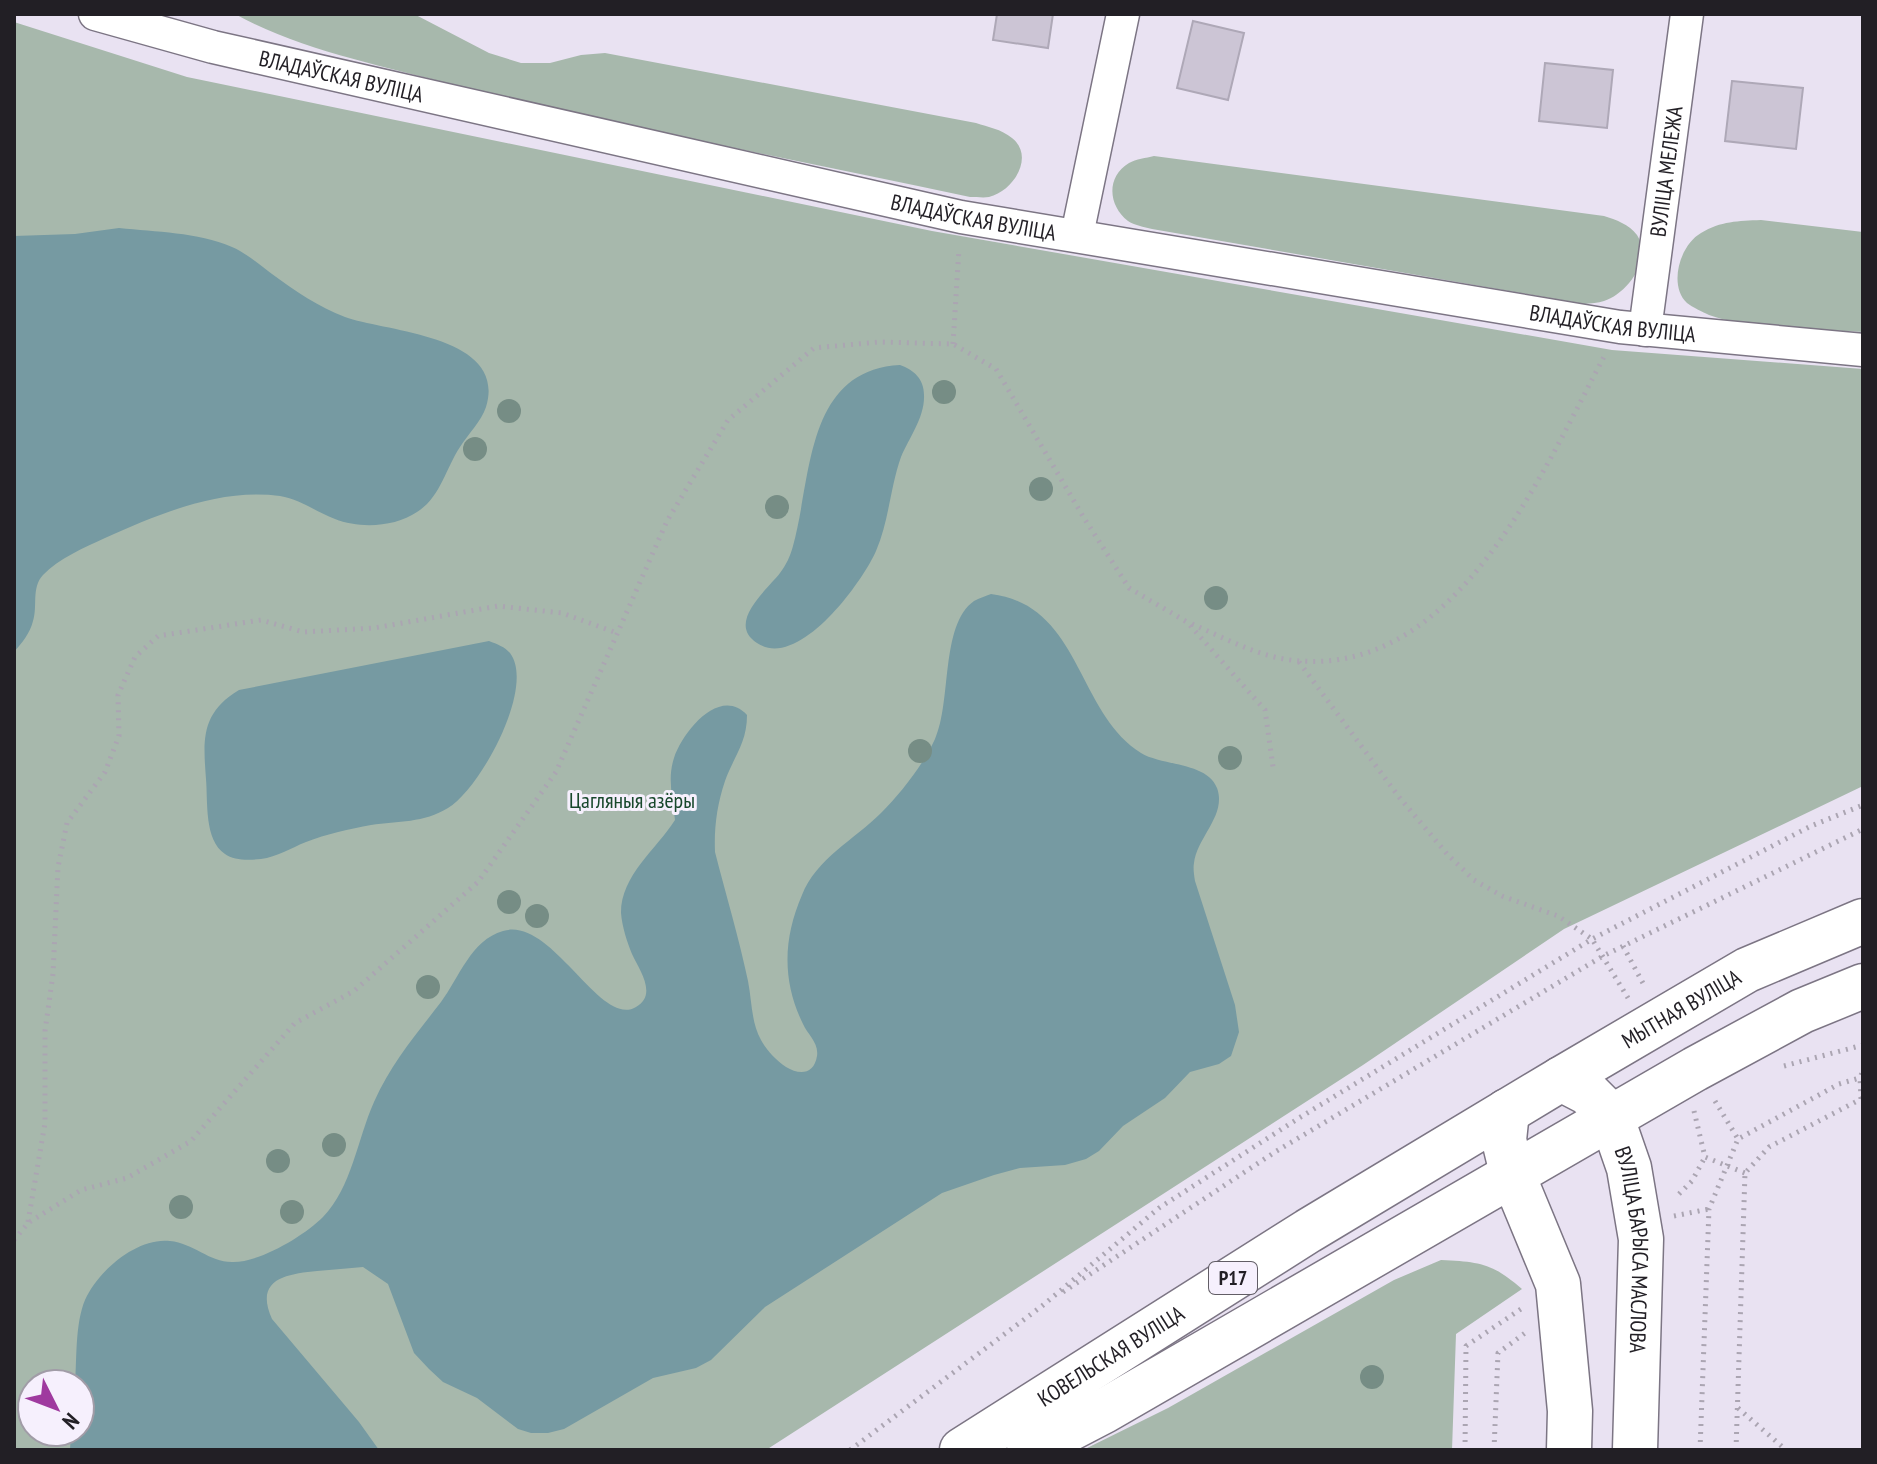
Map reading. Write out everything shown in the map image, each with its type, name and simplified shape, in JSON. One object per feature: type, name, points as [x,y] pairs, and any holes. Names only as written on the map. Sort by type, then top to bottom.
[{"type":"main road","name":"МЫТНАЯ ВУЛІЦА","points":[[1507,1111],[1747,970],[1863,921]]},
{"type":"main road","name":"Р17","points":[[1029,1450],[1104,1411],[1611,1116],[1802,1011],[1863,986]]},
{"type":"main road","name":"ВУЛІЦА БАРЫСА МАСЛОВА","points":[[1561,1079],[1588,1093],[1611,1116],[1629,1168],[1641,1239],[1635,1450]]},
{"type":"main road","points":[[1507,1111],[1504,1140],[1512,1173],[1558,1284],[1570,1411],[1569,1450]]},
{"type":"main road","name":"КОВЕЛЬСКАЯ ВУЛІЦА","points":[[962,1450],[1308,1231],[1507,1111]]},
{"type":"street","name":"ВЛАДАЎСКАЯ ВУЛІЦА","points":[[99,14],[228,51],[961,217],[1633,328],[1863,350]]},
{"type":"street","points":[[1077,235],[1123,14]]},
{"type":"street","name":"ВУЛІЦА МЕЛЕЖА","points":[[1633,328],[1687,14]]},
{"type":"path","points":[[953,344],[961,217]]},
{"type":"path","points":[[14,1240],[28,1223],[81,1190],[127,1178],[191,1141],[295,1023],[354,991],[478,882],[556,772],[667,521],[728,420],[814,348],[879,342],[953,344],[996,369],[1129,588],[1187,622],[1267,656],[1333,662],[1373,651],[1418,626],[1462,588],[1497,547],[1633,328]]},
{"type":"path","points":[[28,1223],[45,1123],[45,1031],[53,974],[58,867],[67,823],[105,772],[119,736],[118,695],[135,657],[158,636],[261,620],[303,632],[318,632],[374,628],[498,606],[562,613],[617,634]]},
{"type":"path","points":[[1187,622],[1265,710],[1273,767]]},
{"type":"path","points":[[1299,661],[1399,797],[1448,855],[1474,880],[1502,896],[1558,916],[1592,939],[1629,1000]]},
{"type":"path","points":[[850,1450],[1042,1306],[1159,1208],[1299,1118],[1592,939],[1811,826],[1863,805]]},
{"type":"path","points":[[1042,1306],[1275,1152],[1603,956],[1863,829]]},
{"type":"path","points":[[1736,1450],[1745,1173],[1769,1147],[1862,1098],[1863,1070]]},
{"type":"path","points":[[1700,1450],[1709,1209],[1738,1139],[1839,1084],[1862,1078]]},
{"type":"path","points":[[1679,1194],[1692,1181],[1705,1157],[1693,1105]]},
{"type":"path","points":[[1705,1157],[1745,1173]]},
{"type":"path","points":[[1465,1450],[1466,1346],[1521,1309]]},
{"type":"path","points":[[1737,1408],[1786,1450]]},
{"type":"green space","points":[[235,14],[414,14],[489,53],[521,63],[550,63],[605,53],[976,123],[1012,138],[1019,145],[1021,163],[1006,188],[987,197],[970,197],[518,101],[314,47],[286,38]]},
{"type":"green space","name":"Цагляныя азёры","points":[[14,22],[187,77],[932,231],[1612,350],[1863,369],[1863,786],[1564,929],[1363,1065],[766,1450],[14,1450]]},
{"type":"green space","points":[[1154,156],[1604,216],[1622,223],[1637,235],[1642,254],[1640,265],[1629,283],[1613,297],[1584,304],[1152,229],[1128,221],[1116,207],[1112,191],[1116,176],[1122,169],[1132,162]]},
{"type":"green space","points":[[1761,220],[1863,232],[1863,332],[1743,323],[1709,315],[1687,303],[1678,286],[1678,276],[1687,246],[1708,229],[1737,221]]},
{"type":"green space","points":[[1441,1260],[1485,1266],[1522,1289],[1456,1334],[1452,1450],[1083,1450],[1168,1408],[1394,1280]]},
{"type":"shaded area","points":[[119,228],[176,233],[219,242],[242,252],[298,292],[335,313],[413,333],[462,351],[479,365],[488,383],[486,407],[431,499],[408,517],[377,525],[355,524],[335,519],[287,498],[257,495],[212,499],[168,512],[89,546],[49,569],[37,586],[30,630],[14,652],[14,236],[75,234]]},
{"type":"shaded area","points":[[900,365],[914,372],[920,380],[924,403],[901,457],[884,528],[869,565],[843,602],[809,635],[791,645],[773,648],[757,643],[749,635],[747,617],[791,554],[810,460],[829,407],[846,386],[869,371]]},
{"type":"shaded area","points":[[991,594],[1021,602],[1043,618],[1061,638],[1103,712],[1120,735],[1141,753],[1204,773],[1217,788],[1218,807],[1196,853],[1194,869],[1195,881],[1235,1005],[1239,1032],[1231,1056],[1219,1064],[1190,1072],[1165,1098],[1123,1126],[1099,1151],[1086,1159],[1065,1165],[1020,1168],[942,1193],[765,1307],[711,1360],[696,1368],[653,1378],[564,1429],[531,1433],[518,1429],[477,1398],[443,1382],[414,1353],[388,1284],[363,1267],[284,1277],[270,1287],[267,1306],[272,1319],[379,1450],[70,1450],[96,1448],[96,1368],[76,1368],[85,1300],[99,1278],[132,1250],[157,1241],[178,1242],[224,1261],[243,1261],[280,1247],[315,1224],[341,1192],[368,1117],[388,1074],[482,943],[503,931],[521,931],[557,954],[607,1002],[622,1009],[636,1007],[642,1002],[646,996],[645,982],[625,934],[621,913],[623,899],[633,875],[675,820],[671,774],[679,747],[704,716],[725,706],[736,707],[747,715],[742,742],[720,799],[715,852],[744,965],[754,1019],[769,1052],[786,1067],[805,1072],[813,1067],[816,1047],[796,1008],[788,976],[788,944],[796,911],[808,882],[826,860],[889,805],[924,759],[940,723],[956,627],[963,612],[974,601]]},
{"type":"shaded area","points":[[489,641],[510,653],[516,669],[516,689],[501,736],[489,760],[475,781],[448,808],[420,819],[330,834],[261,859],[233,858],[218,848],[208,820],[205,739],[211,718],[227,699],[239,690]]},
{"type":"building","points":[[997,14],[1053,14],[1048,48],[993,40]]},
{"type":"building","points":[[1193,21],[1244,33],[1228,100],[1177,88]]},
{"type":"building","points":[[1545,63],[1613,70],[1607,128],[1539,121]]},
{"type":"building","points":[[1732,81],[1803,88],[1796,149],[1725,141]]}]
